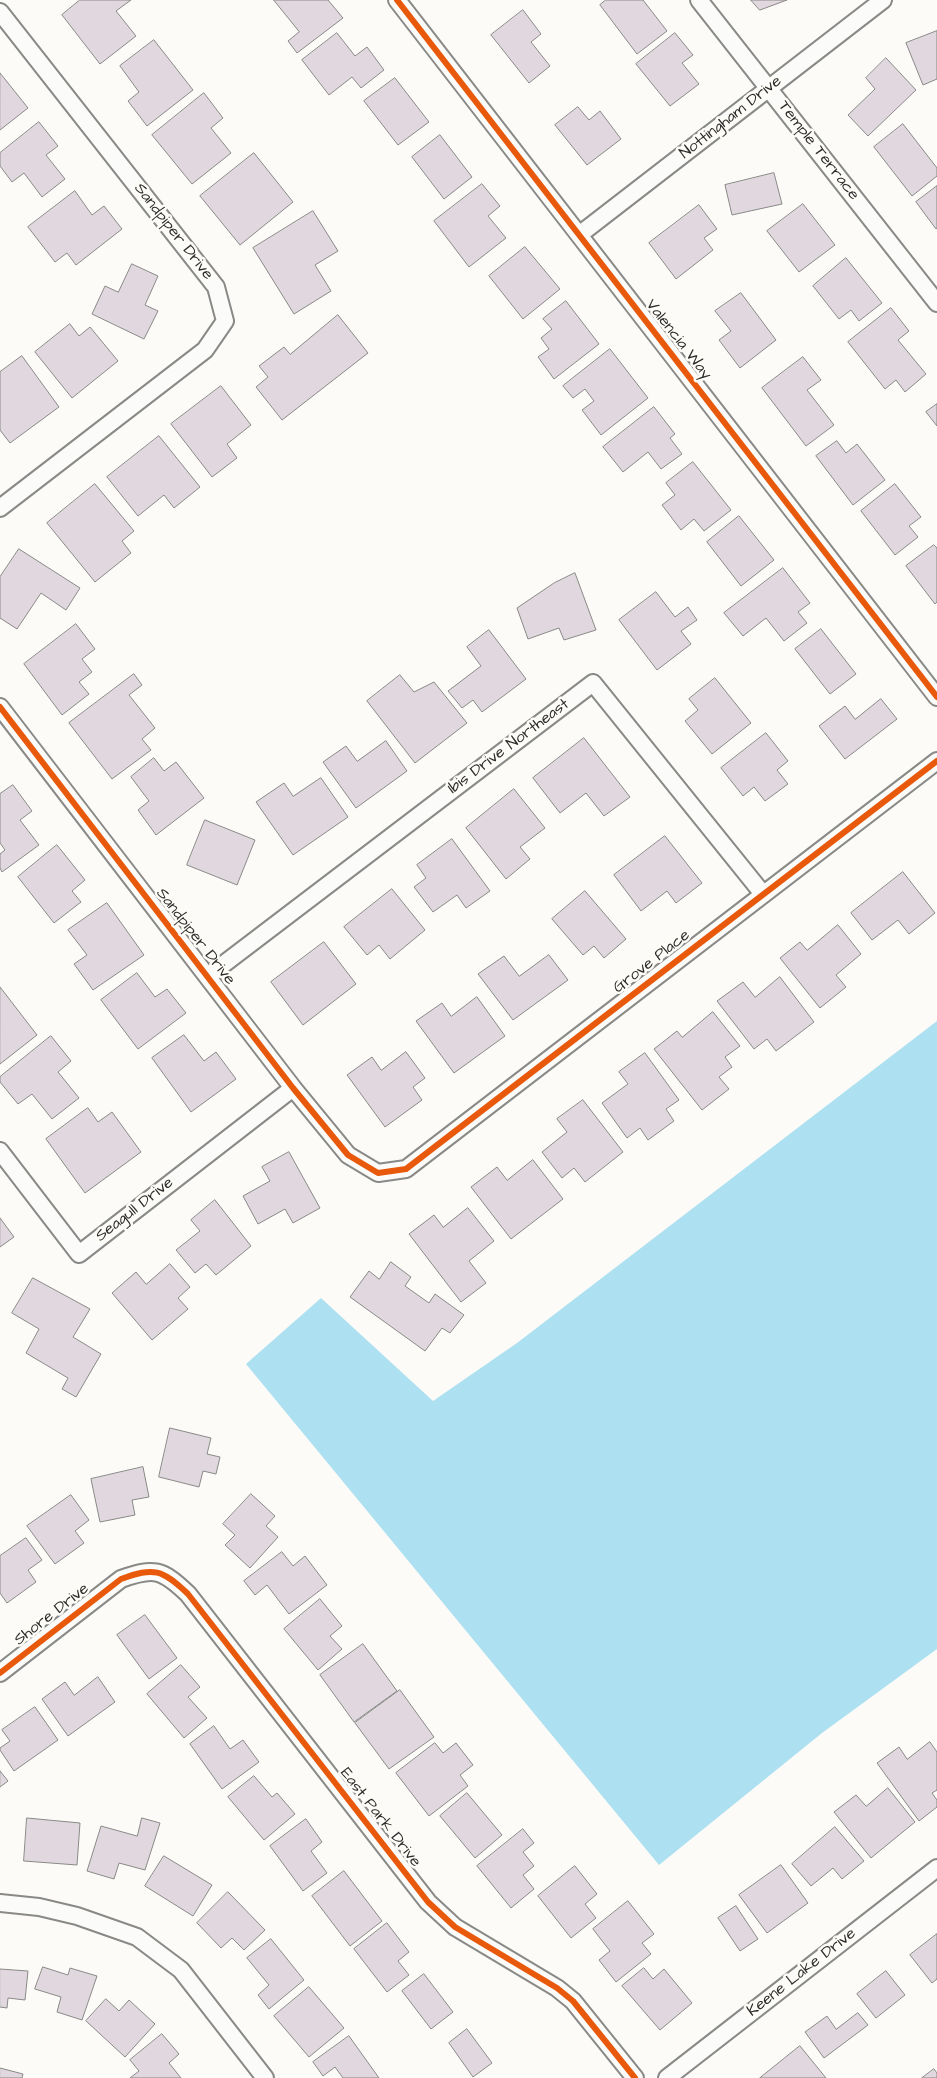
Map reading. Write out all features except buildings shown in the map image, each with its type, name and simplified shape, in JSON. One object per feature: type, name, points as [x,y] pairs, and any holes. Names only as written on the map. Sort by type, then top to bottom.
[{"type":"street","name":"Valencia Way","points":[[397,0],[937,697]]},
{"type":"street","name":"Temple Terrace","points":[[699,0],[937,303]]},
{"type":"street","name":"Nottingham Drive","points":[[579,236],[883,0]]},
{"type":"street","name":"Sandpiper Drive","points":[[0,12],[216,287],[225,321],[205,350],[0,508]]},
{"type":"street","name":"Ibis Drive Northeast","points":[[208,976],[593,683],[763,894]]},
{"type":"street","name":"Sandpiper Drive","points":[[0,707],[293,1088],[348,1155],[378,1173]]},
{"type":"street","name":"Grove Place","points":[[378,1173],[406,1169],[937,760]]},
{"type":"street","name":"Seagull Drive","points":[[0,1151],[79,1254],[293,1088]]},
{"type":"street","name":"East Park Drive","points":[[121,1579],[137,1573],[159,1571],[188,1594],[428,1902],[455,1926],[557,1988],[573,2001],[635,2078]]},
{"type":"street","name":"Shore Drive","points":[[0,1673],[121,1579]]},
{"type":"street","name":"Keene Lake Drive","points":[[666,2078],[937,1868]]},
{"type":"street","points":[[0,1903],[39,1906],[137,1937],[181,1970],[265,2078]]},
{"type":"water","points":[[937,1021],[937,1649],[822,1733],[659,1865],[246,1364],[321,1298],[433,1401],[517,1343]]},
{"type":"cycle path","points":[[397,0],[937,697]]},
{"type":"cycle path","points":[[0,707],[293,1088],[348,1155],[378,1173],[406,1169],[937,761]]},
{"type":"cycle path","points":[[0,1673],[121,1579],[150,1572],[164,1575],[171,1579],[188,1594],[428,1902],[455,1927],[557,1988],[573,2001],[635,2078]]}]
